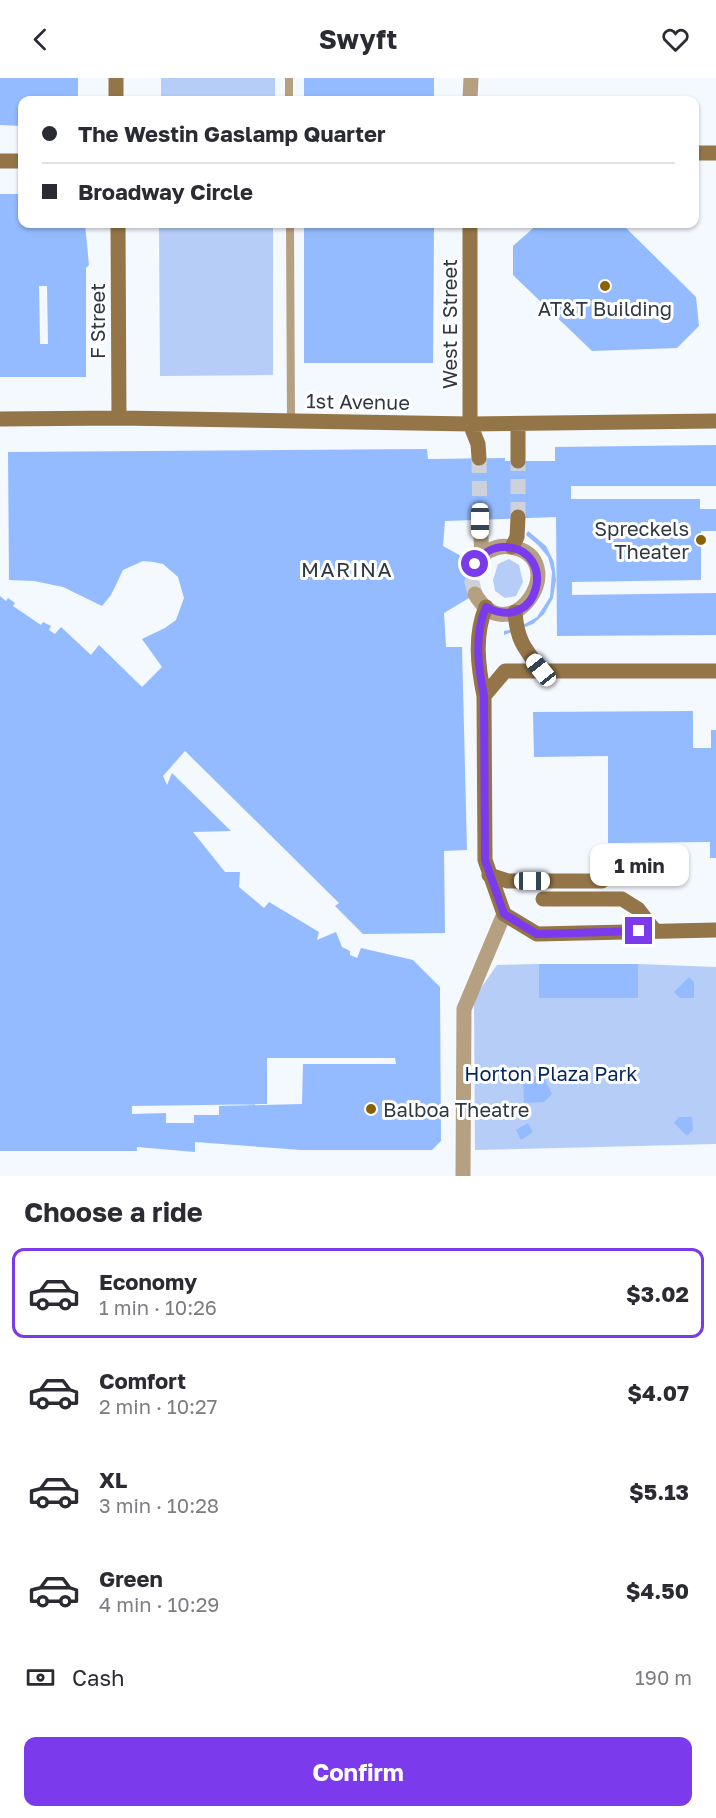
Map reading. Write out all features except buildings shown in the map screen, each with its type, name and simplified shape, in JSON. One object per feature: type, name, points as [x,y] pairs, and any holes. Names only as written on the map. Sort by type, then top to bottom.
[{"type":"street","points":[[116,78],[116,96]]},
{"type":"street","points":[[470,96],[471,78]]},
{"type":"street","points":[[699,153],[716,153]]},
{"type":"street","points":[[0,161],[18,161]]},
{"type":"street","name":"F Street","points":[[118,228],[119,418]]},
{"type":"street","name":"West E Street","points":[[470,228],[470,424],[478,444],[479,458]]},
{"type":"street","name":"1st Avenue","points":[[0,419],[119,418],[470,424],[716,421]]},
{"type":"street","points":[[518,424],[518,461]]},
{"type":"street","points":[[512,547],[517,537],[518,517]]},
{"type":"street","points":[[475,594],[486,607],[495,612],[515,612],[532,599],[538,578],[530,558],[512,547],[491,549],[478,560],[480,521]]},
{"type":"street","points":[[486,607],[478,624],[479,669],[484,696],[485,860],[504,914],[537,934],[716,930]]},
{"type":"street","points":[[515,612],[521,645],[541,670]]},
{"type":"street","points":[[484,696],[505,671],[716,671]]},
{"type":"street","points":[[489,875],[508,881],[602,881]]},
{"type":"street","points":[[543,898],[622,899],[638,909],[655,931]]},
{"type":"street","points":[[463,1176],[464,1009],[504,914]]},
{"type":"lane","points":[[289,78],[290,96]]},
{"type":"lane","points":[[290,228],[291,421]]},
{"type":"green space","points":[[161,78],[275,78],[275,96],[161,96]]},
{"type":"green space","points":[[159,228],[273,228],[273,375],[160,376]]},
{"type":"green space","points":[[509,559],[519,565],[523,582],[516,596],[505,598],[495,591],[493,580],[498,564]]},
{"type":"green space","name":"Horton Plaza Park","points":[[539,964],[539,998],[638,997],[638,964],[716,967],[716,1144],[475,1150],[474,998],[497,965]]},
{"type":"tunnel","points":[[479,458],[480,521]]},
{"type":"tunnel","points":[[518,461],[518,517]]},
{"type":"tunnel","points":[[475,564],[472,582],[475,594]]},
{"type":"place","name":"AT&T Building","points":[[605,286]]},
{"type":"place","name":"Spreckels Theater","points":[[701,540]]},
{"type":"place","name":"Balboa Theatre","points":[[371,1109]]},
{"type":"district","name":"MARINA","points":[[347,569]]},
{"type":"route","points":[[475,564],[491,549],[501,546],[512,547],[522,551],[530,558],[536,567],[538,578],[537,589],[525,607],[515,612],[505,613],[495,612],[486,607],[478,624],[479,669],[484,696],[485,860],[504,914],[537,934],[639,931]]}]
